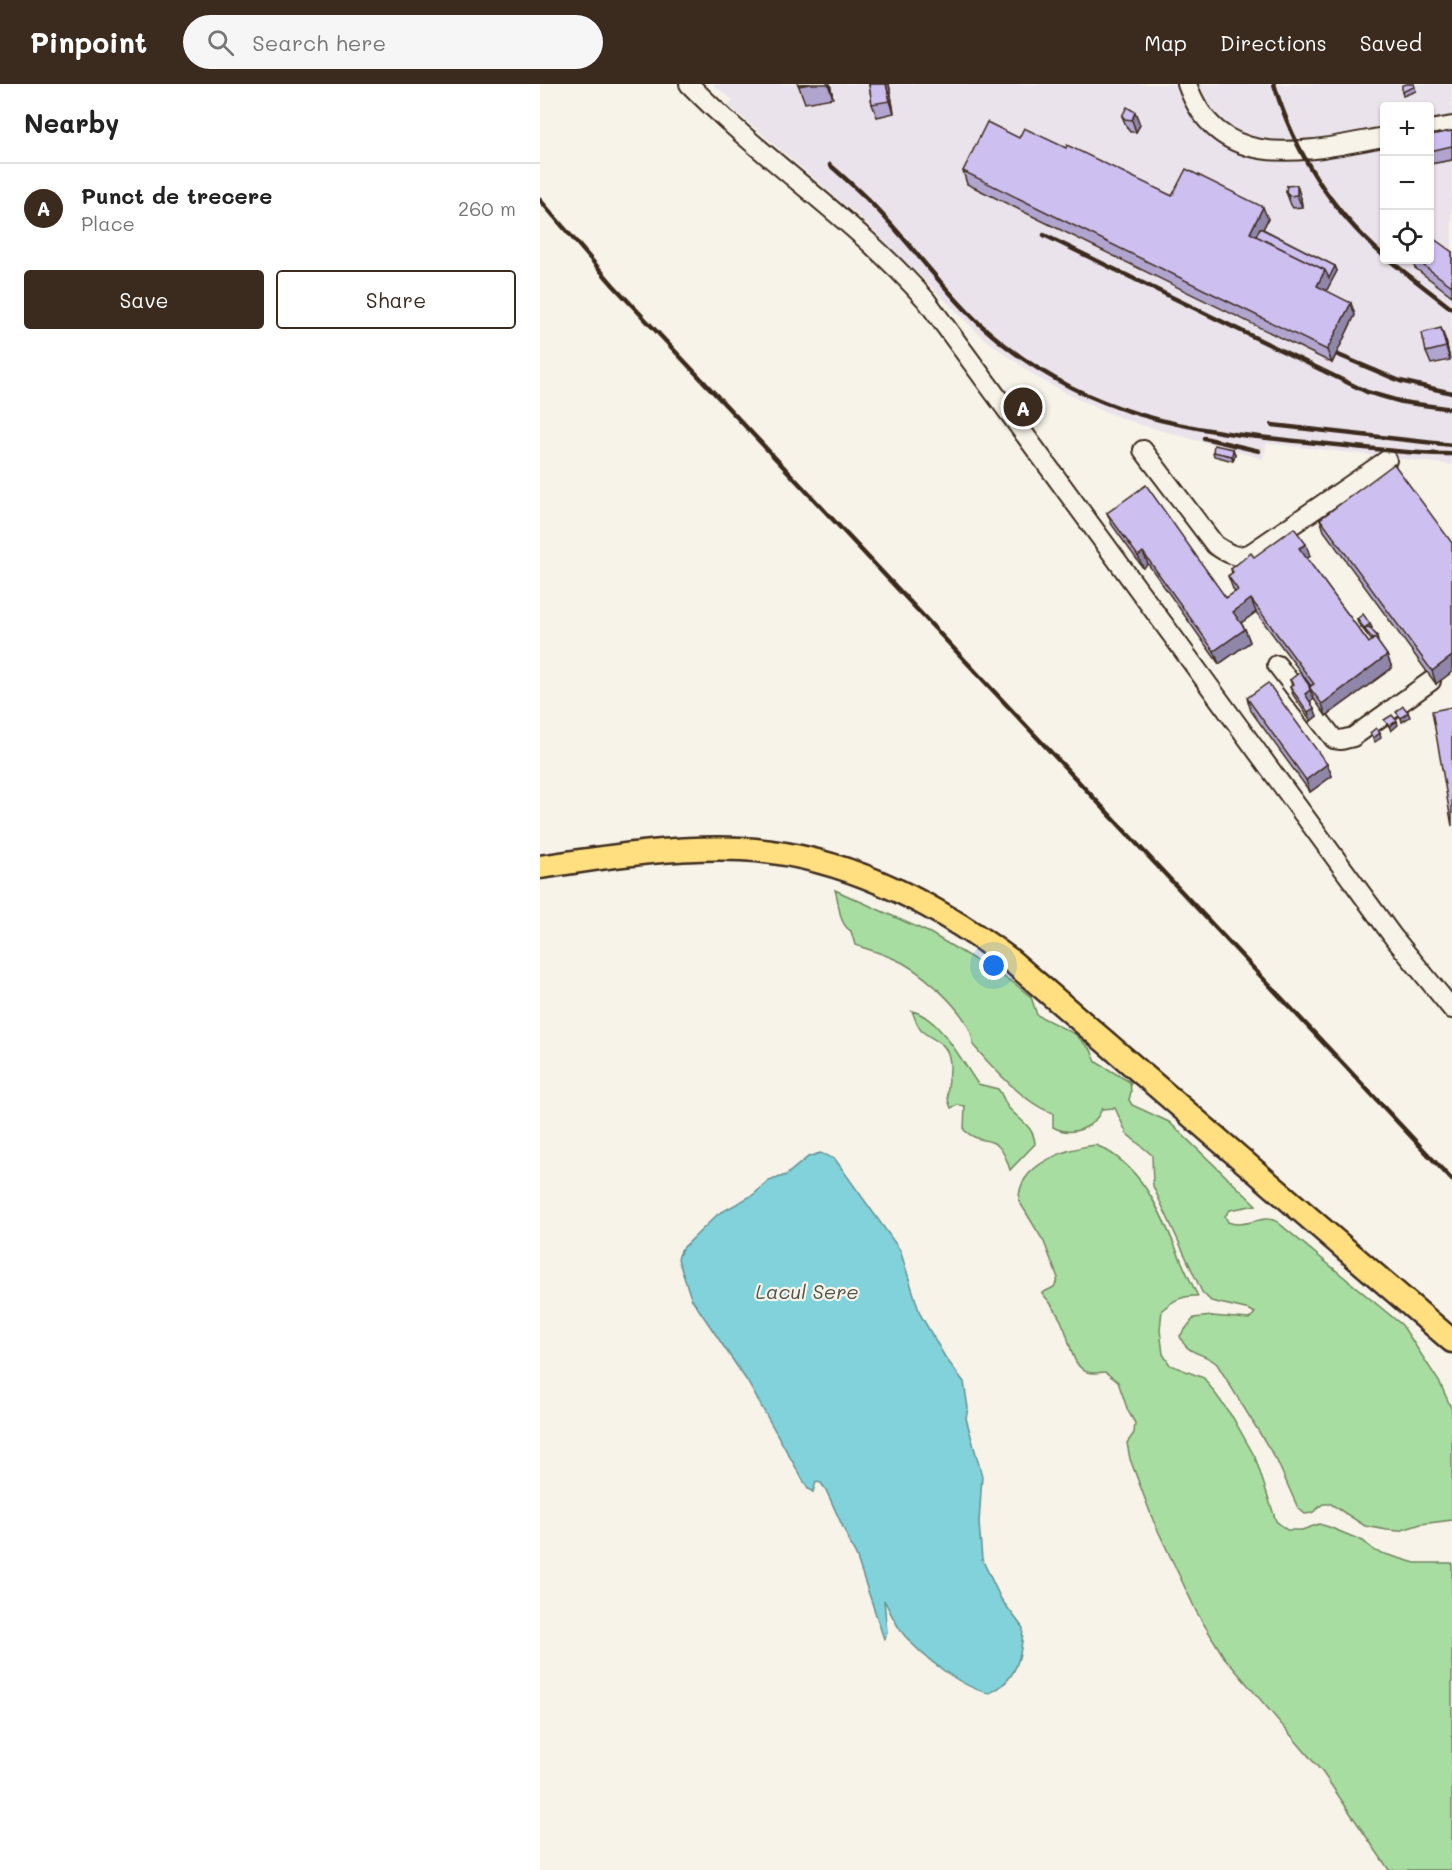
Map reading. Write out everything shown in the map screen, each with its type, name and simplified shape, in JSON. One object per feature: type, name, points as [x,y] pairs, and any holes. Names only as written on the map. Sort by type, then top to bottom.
[{"type":"main road","points":[[540,867],[655,852],[741,849],[795,856],[839,867],[908,895],[966,928],[1008,958],[1452,1341]]},
{"type":"street","points":[[689,84],[737,130],[868,240],[926,300],[1395,938],[1452,1009]]},
{"type":"street","points":[[1187,84],[1199,109],[1209,122],[1234,139],[1262,150],[1288,152],[1380,138]]},
{"type":"street","points":[[1434,129],[1452,126]]},
{"type":"street","points":[[1143,450],[1215,545],[1232,556],[1245,556],[1254,551],[1387,460]]},
{"type":"street","points":[[1277,666],[1334,739],[1341,740],[1353,737],[1431,681]]},
{"type":"shaded area","points":[[712,84],[1452,84],[1452,465],[1267,443],[1263,459],[1138,424],[1103,411],[1068,394],[1036,377],[982,337],[868,225],[729,106],[733,100]]},
{"type":"green space","points":[[835,890],[930,933],[1014,983],[1031,997],[1037,1015],[1075,1034],[1091,1050],[1096,1062],[1130,1082],[1129,1100],[1132,1105],[1169,1122],[1256,1205],[1230,1210],[1225,1216],[1228,1222],[1241,1224],[1265,1219],[1276,1221],[1402,1325],[1440,1383],[1452,1410],[1452,1520],[1421,1524],[1399,1531],[1365,1526],[1331,1504],[1323,1504],[1312,1513],[1305,1514],[1298,1508],[1277,1461],[1217,1364],[1186,1347],[1180,1336],[1194,1318],[1212,1316],[1249,1319],[1255,1313],[1211,1301],[1202,1292],[1153,1186],[1152,1155],[1127,1134],[1115,1108],[1102,1109],[1094,1122],[1081,1129],[1067,1131],[1053,1127],[1053,1113],[1021,1094],[989,1063],[973,1045],[966,1022],[936,987],[903,963],[855,945],[851,931],[842,919]]},
{"type":"green space","points":[[912,1011],[922,1015],[941,1031],[978,1084],[998,1089],[1007,1106],[1032,1132],[1035,1144],[1010,1170],[1001,1149],[990,1141],[978,1138],[964,1130],[965,1106],[957,1105],[951,1108],[949,1101],[950,1064],[947,1052],[942,1044],[921,1030]]},
{"type":"green space","points":[[1096,1145],[1116,1157],[1133,1172],[1147,1190],[1159,1210],[1198,1296],[1179,1299],[1162,1310],[1160,1330],[1163,1354],[1170,1365],[1204,1378],[1233,1418],[1255,1457],[1276,1521],[1287,1530],[1302,1530],[1319,1524],[1329,1527],[1363,1541],[1375,1551],[1415,1563],[1452,1563],[1452,1870],[1389,1870],[1323,1773],[1224,1657],[1197,1613],[1153,1520],[1130,1459],[1127,1443],[1134,1433],[1135,1423],[1128,1411],[1118,1382],[1105,1372],[1087,1372],[1075,1361],[1061,1320],[1042,1293],[1054,1287],[1058,1278],[1044,1242],[1019,1201],[1026,1177],[1035,1168],[1071,1150]]},
{"type":"water","name":"Lacul Sere","points":[[820,1153],[835,1159],[900,1250],[920,1314],[945,1357],[964,1382],[968,1408],[966,1418],[982,1476],[979,1523],[982,1559],[1001,1599],[1023,1628],[1016,1667],[1006,1682],[989,1693],[955,1678],[922,1653],[896,1624],[884,1600],[887,1632],[884,1639],[857,1558],[826,1490],[821,1483],[816,1482],[813,1492],[808,1489],[747,1381],[691,1298],[678,1259],[681,1250],[718,1214],[753,1195],[769,1181],[786,1175],[808,1157]]},
{"type":"building","points":[[869,84],[886,84],[890,101],[872,104]]},
{"type":"building","points":[[1414,84],[1414,87],[1402,92],[1402,85]]},
{"type":"building","points":[[1127,107],[1135,112],[1132,120],[1122,116]]},
{"type":"building","points":[[987,122],[1019,138],[1024,128],[1066,148],[1067,145],[1172,196],[1186,169],[1263,207],[1250,233],[1325,270],[1317,286],[1351,303],[1327,350],[963,171]]},
{"type":"building","points":[[1452,131],[1452,146],[1434,150],[1434,134]]},
{"type":"building","points":[[1297,185],[1297,195],[1289,196],[1286,192],[1287,186]]},
{"type":"building","points":[[1260,228],[1335,266],[1329,278],[1325,270],[1256,236]]},
{"type":"building","points":[[1434,239],[1452,252],[1452,286],[1422,264],[1434,264]]},
{"type":"building","points":[[1441,328],[1446,347],[1426,352],[1422,333]]},
{"type":"building","points":[[1021,393],[1031,403],[1022,412],[1013,401]]},
{"type":"building","points":[[1214,445],[1233,449],[1232,456],[1213,452]]},
{"type":"building","points":[[1394,464],[1452,543],[1452,656],[1432,671],[1320,519]]},
{"type":"building","points":[[1146,485],[1226,598],[1238,590],[1228,576],[1233,572],[1231,569],[1251,553],[1254,557],[1294,528],[1306,544],[1299,548],[1369,643],[1375,638],[1387,655],[1322,704],[1309,687],[1314,684],[1251,599],[1233,612],[1245,629],[1214,651],[1143,552],[1138,556],[1107,513]]},
{"type":"building","points":[[1363,614],[1370,624],[1364,628],[1357,619]]},
{"type":"building","points":[[1369,627],[1377,636],[1373,639],[1365,630]]},
{"type":"building","points":[[1300,672],[1310,687],[1305,694],[1314,708],[1308,712],[1290,687],[1293,684],[1290,680]]},
{"type":"building","points":[[1268,683],[1327,764],[1306,780],[1247,698]]},
{"type":"building","points":[[1403,706],[1408,712],[1401,718],[1396,712]]},
{"type":"building","points":[[1452,707],[1452,826],[1432,711]]},
{"type":"building","points":[[1392,715],[1397,721],[1389,726],[1384,720]]},
{"type":"building","points":[[1376,728],[1380,733],[1373,738],[1370,733]]},
{"type":"railway","points":[[1274,84],[1292,133],[1317,178],[1347,219],[1380,252]]},
{"type":"railway","points":[[830,165],[860,191],[903,237],[954,298],[982,326],[1020,357],[1059,381],[1098,400],[1181,425],[1224,432],[1384,450],[1452,454]]},
{"type":"railway","points":[[540,200],[613,285],[1452,1180]]},
{"type":"railway","points":[[1044,235],[1367,392],[1402,402],[1452,409]]},
{"type":"railway","points":[[1394,264],[1452,309]]},
{"type":"railway","points":[[1336,354],[1400,381],[1452,393]]},
{"type":"railway","points":[[1272,425],[1452,445]]},
{"type":"railway","points":[[1204,438],[1259,451]]},
{"type":"place","name":"Punct de trecere","points":[[1023,407]]}]
